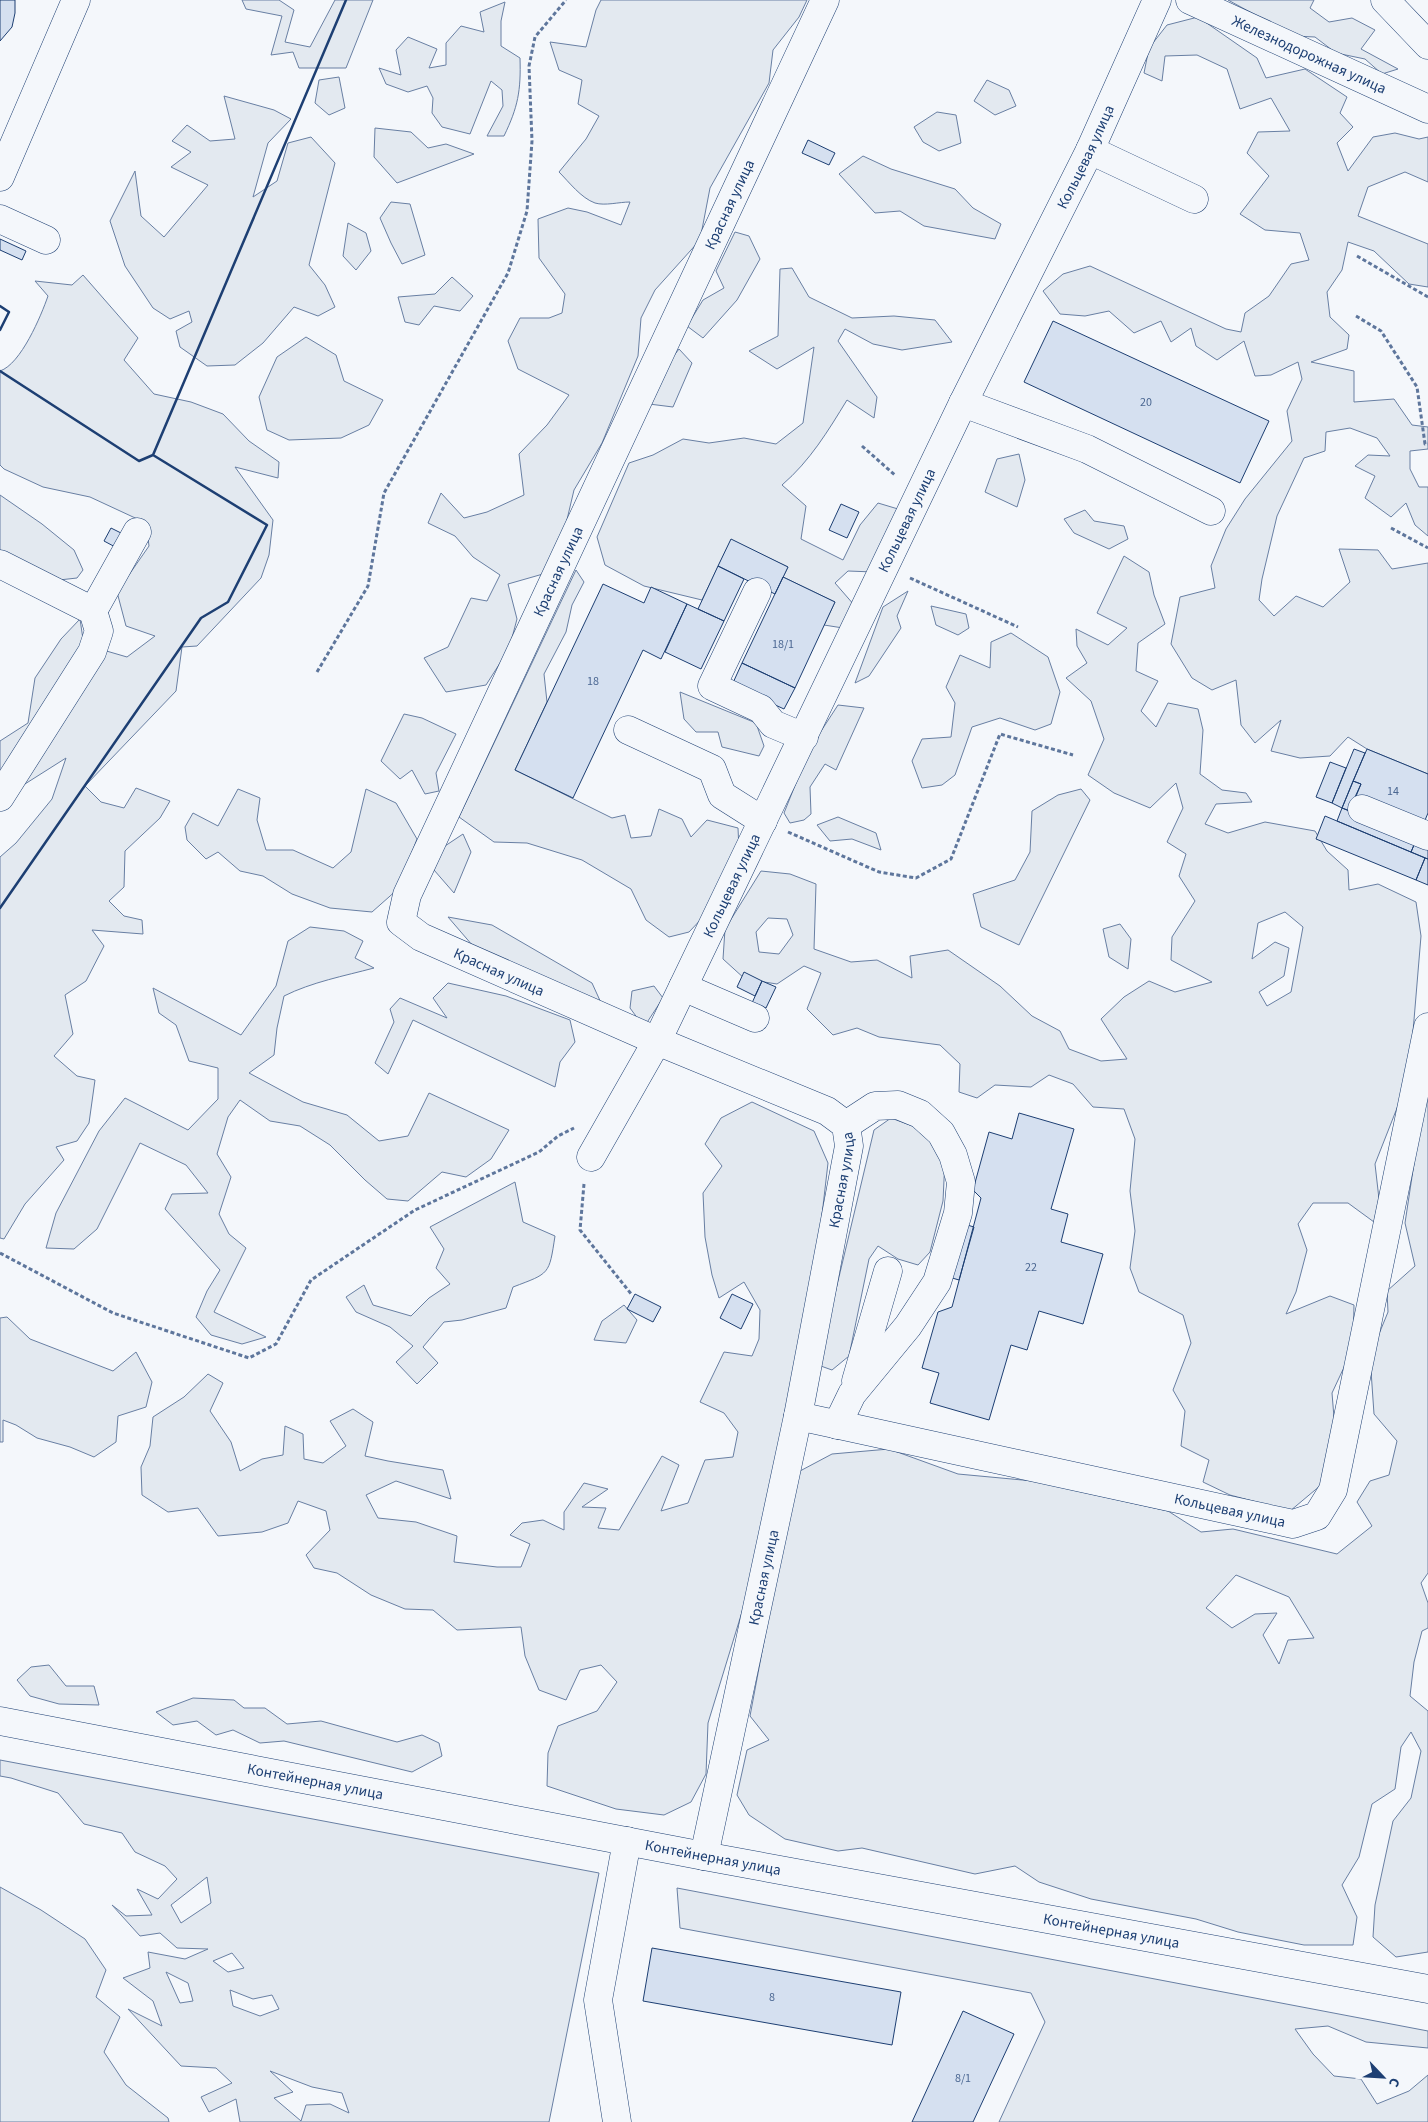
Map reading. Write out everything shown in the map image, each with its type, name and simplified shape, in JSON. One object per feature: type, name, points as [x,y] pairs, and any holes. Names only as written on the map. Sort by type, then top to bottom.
[{"type":"street","points":[[0,177],[76,0]]},
{"type":"street","name":"Красная улица","points":[[704,1856],[798,1416],[849,1146],[846,1125],[827,1111],[657,1041],[421,937],[401,922],[407,894],[825,0]]},
{"type":"street","name":"Кольцевая улица","points":[[591,1157],[657,1041],[804,738],[963,403],[1090,150],[1157,0]]},
{"type":"street","name":"Железнодорожная улица","points":[[1190,0],[1425,100]]},
{"type":"street","points":[[1385,0],[1428,45]]},
{"type":"street","points":[[1090,150],[1194,199]]},
{"type":"street","points":[[0,219],[46,240]]},
{"type":"street","points":[[963,403],[1086,449],[1211,512]]},
{"type":"street","points":[[0,797],[92,652],[99,631],[93,611],[137,532]]},
{"type":"street","points":[[0,564],[93,611]]},
{"type":"street","points":[[757,592],[712,686],[761,709],[773,724],[804,738]]},
{"type":"street","points":[[628,730],[712,769],[722,795],[763,821]]},
{"type":"street","points":[[1362,809],[1428,836]]},
{"type":"street","points":[[683,986],[755,1018]]},
{"type":"street","name":"Кольцевая улица","points":[[798,1416],[1293,1524],[1317,1516],[1333,1490],[1428,1027]]},
{"type":"street","points":[[846,1125],[875,1106],[898,1104],[920,1114],[941,1133],[953,1155],[961,1182],[958,1213],[938,1282],[908,1326],[852,1394]]},
{"type":"street","points":[[838,1425],[852,1394],[888,1271]]},
{"type":"street","name":"Контейнерная улица","points":[[0,1721],[704,1856],[1428,1989]]},
{"type":"street","points":[[617,2122],[598,2000],[627,1841]]},
{"type":"path","points":[[317,672],[368,586],[384,493],[508,273],[527,210],[532,140],[529,66],[535,36],[566,0]]},
{"type":"path","points":[[1357,256],[1428,297]]},
{"type":"path","points":[[1356,316],[1381,331],[1417,388],[1425,444],[1428,444]]},
{"type":"path","points":[[862,446],[919,496]]},
{"type":"path","points":[[1391,528],[1428,548]]},
{"type":"path","points":[[885,567],[1018,626]]},
{"type":"path","points":[[763,821],[879,872],[916,878],[951,859],[1000,734],[1073,755]]},
{"type":"path","points":[[0,1253],[113,1313],[249,1358],[276,1344],[311,1280],[415,1210],[539,1152],[558,1136],[582,1124]]},
{"type":"path","points":[[591,1157],[582,1192],[580,1230],[632,1296]]},
{"type":"shaded area","points":[[242,0],[279,0],[294,10],[285,42],[310,47],[335,0],[373,0],[346,68],[299,68],[293,52],[271,55],[282,16],[246,9]]},
{"type":"shaded area","points":[[601,0],[807,0],[799,17],[773,50],[769,83],[710,188],[700,240],[655,290],[641,318],[638,356],[602,443],[574,490],[565,528],[543,574],[508,584],[517,619],[509,649],[486,685],[446,692],[424,658],[448,647],[471,598],[487,601],[500,575],[473,557],[455,536],[428,523],[441,493],[464,518],[487,512],[524,495],[519,454],[547,425],[569,395],[518,369],[508,341],[520,318],[549,318],[562,313],[565,294],[539,258],[538,219],[568,208],[587,212],[621,225],[630,202],[599,204],[590,201],[580,194],[559,172],[586,139],[599,116],[578,104],[582,80],[559,70],[550,42],[586,47],[596,10]]},
{"type":"shaded area","points":[[1228,0],[1314,0],[1310,8],[1329,22],[1352,18],[1375,30],[1361,49],[1398,69],[1382,74],[1365,59],[1336,53],[1315,37],[1294,36]]},
{"type":"shaded area","points":[[505,2],[501,21],[501,46],[520,58],[520,70],[518,98],[513,116],[504,136],[487,136],[503,106],[502,90],[491,81],[470,134],[442,127],[432,113],[433,98],[427,86],[408,92],[386,84],[379,68],[401,75],[396,50],[408,37],[437,49],[429,68],[446,65],[446,43],[461,26],[484,32],[480,12]]},
{"type":"shaded area","points":[[1198,17],[1257,58],[1266,78],[1305,69],[1347,97],[1340,113],[1353,127],[1337,143],[1348,171],[1373,137],[1395,133],[1419,139],[1428,137],[1428,182],[1405,172],[1368,187],[1358,216],[1428,244],[1428,287],[1409,284],[1374,251],[1348,242],[1342,270],[1327,292],[1330,317],[1349,335],[1347,349],[1311,362],[1354,371],[1354,402],[1394,399],[1412,425],[1428,427],[1428,449],[1410,451],[1410,469],[1419,487],[1428,487],[1428,536],[1415,525],[1406,503],[1391,517],[1365,498],[1375,476],[1355,466],[1368,455],[1390,456],[1377,438],[1350,428],[1326,432],[1325,451],[1304,458],[1277,516],[1259,600],[1274,616],[1296,596],[1323,607],[1350,582],[1339,549],[1378,550],[1392,569],[1428,563],[1428,774],[1367,749],[1348,737],[1330,756],[1300,758],[1271,751],[1281,720],[1255,743],[1241,725],[1236,680],[1212,690],[1192,678],[1171,644],[1180,597],[1215,588],[1211,566],[1226,529],[1245,499],[1292,441],[1287,411],[1302,379],[1298,362],[1271,375],[1255,376],[1244,341],[1217,360],[1196,346],[1191,328],[1171,342],[1161,321],[1134,333],[1109,311],[1085,316],[1060,314],[1043,291],[1063,274],[1090,266],[1226,329],[1241,332],[1245,313],[1269,296],[1291,264],[1309,260],[1300,233],[1265,230],[1240,214],[1269,176],[1247,153],[1258,132],[1290,131],[1271,98],[1240,109],[1227,69],[1197,55],[1165,56],[1162,81],[1144,73],[1149,48],[1167,25]]},
{"type":"shaded area","points":[[339,77],[345,108],[329,115],[315,103],[319,80]]},
{"type":"shaded area","points":[[987,80],[1009,90],[1016,106],[995,115],[974,101]]},
{"type":"shaded area","points":[[224,96],[274,110],[291,119],[268,143],[253,197],[277,181],[288,143],[311,137],[335,163],[309,265],[325,285],[335,307],[318,316],[294,307],[263,343],[235,365],[207,366],[180,347],[176,331],[192,322],[189,311],[170,319],[153,308],[125,266],[110,221],[135,171],[141,216],[164,237],[208,185],[171,167],[191,152],[172,141],[187,125],[210,141],[235,139]]},
{"type":"shaded area","points":[[937,112],[956,115],[961,143],[939,151],[923,142],[914,127]]},
{"type":"shaded area","points":[[375,128],[411,132],[428,148],[446,144],[474,154],[397,183],[374,157]]},
{"type":"shaded area","points":[[863,156],[891,169],[955,189],[973,208],[1001,224],[995,239],[924,226],[900,211],[875,213],[839,174]]},
{"type":"shaded area","points":[[391,202],[410,204],[425,255],[402,264],[380,218]]},
{"type":"shaded area","points":[[348,223],[366,233],[371,251],[356,270],[343,256]]},
{"type":"shaded area","points":[[735,232],[749,236],[760,259],[737,300],[703,338],[687,326],[703,300],[724,288],[716,271]]},
{"type":"shaded area","points":[[792,268],[809,297],[852,318],[894,316],[935,320],[952,342],[902,350],[873,344],[845,329],[838,341],[877,397],[874,418],[847,400],[810,456],[782,485],[806,506],[801,539],[843,560],[860,525],[878,503],[898,509],[874,572],[848,571],[835,583],[855,606],[843,628],[824,625],[835,602],[783,577],[788,567],[731,540],[702,600],[644,586],[605,565],[597,537],[629,463],[653,455],[683,439],[709,443],[744,438],[776,444],[803,423],[814,347],[777,369],[749,351],[778,336],[780,269]]},
{"type":"shaded area","points":[[83,275],[138,338],[124,360],[154,394],[191,402],[223,414],[249,441],[279,462],[278,478],[235,467],[273,520],[269,555],[261,578],[197,646],[182,647],[176,691],[85,786],[101,802],[124,808],[136,788],[170,801],[160,818],[125,851],[124,887],[109,901],[124,916],[142,920],[143,934],[92,930],[104,946],[86,981],[65,995],[73,1034],[54,1056],[77,1076],[95,1080],[89,1123],[77,1141],[56,1147],[64,1160],[25,1204],[4,1239],[0,1238],[0,857],[16,843],[52,799],[66,758],[6,796],[103,650],[127,657],[155,636],[126,626],[117,592],[149,546],[146,523],[90,497],[43,487],[4,469],[0,465],[0,371],[8,367],[23,349],[45,305],[48,296],[35,281],[72,285]]},
{"type":"shaded area","points":[[452,277],[473,296],[460,311],[434,306],[419,325],[405,322],[398,297],[435,294]]},
{"type":"shaded area","points":[[306,337],[336,355],[344,381],[383,400],[369,425],[341,438],[289,440],[267,430],[259,397],[277,357]]},
{"type":"shaded area","points":[[679,349],[692,363],[673,407],[649,404],[662,371]]},
{"type":"shaded area","points":[[1019,454],[1025,480],[1017,507],[985,492],[997,459]]},
{"type":"shaded area","points":[[0,495],[42,524],[74,550],[83,570],[77,578],[50,581],[0,554]]},
{"type":"shaded area","points":[[1085,510],[1094,521],[1124,526],[1128,539],[1109,549],[1074,533],[1064,519]]},
{"type":"shaded area","points":[[1124,556],[1149,572],[1154,595],[1165,624],[1138,643],[1136,671],[1158,681],[1141,711],[1156,727],[1168,703],[1198,709],[1203,730],[1200,774],[1222,790],[1246,793],[1252,802],[1216,804],[1205,824],[1228,833],[1265,822],[1315,831],[1327,851],[1348,870],[1349,890],[1378,884],[1416,902],[1421,936],[1412,1044],[1399,1103],[1375,1164],[1379,1199],[1374,1222],[1348,1203],[1313,1203],[1298,1224],[1307,1250],[1296,1292],[1286,1314],[1330,1296],[1354,1305],[1353,1348],[1332,1393],[1335,1430],[1327,1480],[1290,1511],[1230,1495],[1203,1482],[1209,1460],[1181,1446],[1185,1411],[1173,1390],[1191,1343],[1183,1315],[1139,1292],[1130,1268],[1135,1231],[1130,1191],[1135,1139],[1124,1109],[1093,1107],[1073,1084],[1049,1075],[1031,1087],[995,1085],[977,1098],[959,1092],[960,1064],[940,1045],[879,1037],[857,1028],[833,1035],[807,1009],[821,973],[804,966],[777,984],[745,979],[723,959],[725,929],[761,871],[790,874],[816,884],[814,949],[851,962],[877,960],[912,978],[910,956],[948,950],[1000,986],[1032,1016],[1060,1031],[1069,1049],[1101,1061],[1127,1059],[1101,1019],[1124,997],[1149,981],[1175,992],[1212,982],[1171,960],[1172,937],[1195,901],[1179,876],[1186,854],[1167,842],[1183,808],[1176,783],[1150,808],[1114,793],[1088,775],[1104,739],[1091,701],[1066,678],[1087,663],[1077,646],[1076,629],[1108,645],[1127,628],[1097,613]],"holes":[[[1285,912],[1303,927],[1291,992],[1267,1006],[1259,992],[1284,976],[1289,948],[1275,942],[1252,959],[1258,923]],[[768,918],[787,919],[793,935],[779,954],[759,952],[756,932]]]},
{"type":"shaded area","points":[[576,570],[584,582],[572,605],[566,632],[544,674],[547,702],[515,770],[612,818],[625,815],[631,838],[651,836],[659,809],[682,819],[691,837],[707,820],[738,828],[739,850],[707,913],[689,932],[669,937],[646,920],[631,889],[582,860],[527,843],[494,842],[459,817]]},
{"type":"shaded area","points":[[908,591],[897,616],[901,628],[869,676],[855,683],[883,607]]},
{"type":"shaded area","points":[[931,606],[966,614],[969,628],[958,635],[936,625]]},
{"type":"shaded area","points":[[80,619],[84,646],[0,786],[0,741],[28,723],[35,678],[61,639]]},
{"type":"shaded area","points":[[1011,633],[1048,657],[1060,692],[1051,724],[1035,730],[1000,718],[972,727],[955,775],[942,785],[922,788],[912,761],[922,739],[951,737],[955,703],[946,687],[960,655],[990,668],[991,642]]},
{"type":"shaded area","points":[[680,692],[756,723],[764,746],[759,756],[722,747],[718,732],[696,732],[684,719]]},
{"type":"shaded area","points":[[838,705],[864,708],[836,770],[825,764],[810,787],[811,814],[804,820],[790,823],[784,813],[810,748]]},
{"type":"shaded area","points":[[404,714],[422,718],[456,734],[436,773],[439,791],[425,794],[412,770],[400,779],[381,761]]},
{"type":"shaded area","points":[[238,789],[260,798],[257,820],[266,850],[293,850],[333,868],[351,852],[366,789],[396,803],[417,839],[398,889],[372,912],[330,908],[292,894],[263,876],[240,871],[218,852],[206,859],[187,840],[185,827],[193,813],[218,826]]},
{"type":"shaded area","points":[[1081,789],[1090,800],[1019,945],[981,927],[973,894],[1015,880],[1030,852],[1032,811],[1058,795]]},
{"type":"shaded area","points":[[838,817],[876,833],[881,850],[852,839],[830,841],[817,825]]},
{"type":"shaded area","points":[[463,834],[471,852],[454,893],[434,870],[442,848]]},
{"type":"shaded area","points":[[448,917],[492,925],[592,983],[602,1005],[473,946]]},
{"type":"shaded area","points":[[1120,924],[1131,939],[1128,969],[1109,957],[1103,929]]},
{"type":"shaded area","points":[[310,927],[344,931],[363,941],[355,958],[374,968],[317,983],[284,996],[277,1028],[274,1055],[249,1073],[303,1102],[347,1115],[379,1141],[408,1136],[429,1093],[509,1130],[491,1159],[466,1177],[442,1172],[408,1201],[387,1199],[330,1145],[300,1126],[270,1121],[240,1100],[228,1117],[217,1154],[231,1177],[219,1214],[229,1234],[246,1248],[214,1312],[266,1337],[242,1344],[211,1335],[196,1317],[207,1291],[220,1270],[165,1209],[172,1194],[208,1193],[186,1165],[140,1143],[97,1229],[74,1249],[46,1248],[56,1213],[99,1131],[125,1098],[188,1130],[218,1099],[218,1068],[189,1061],[176,1025],[159,1013],[153,988],[241,1035],[276,986],[288,941]]},
{"type":"shaded area","points":[[448,983],[506,996],[570,1020],[575,1042],[560,1062],[555,1087],[413,1020],[388,1074],[375,1063],[394,1022],[390,1009],[400,998],[447,1018],[433,998]]},
{"type":"shaded area","points":[[654,986],[663,998],[644,1027],[630,1008],[632,991]]},
{"type":"shaded area","points":[[1428,1071],[1428,1573],[1421,1583],[1428,1603],[1428,1628],[1422,1631],[1414,1662],[1410,1696],[1428,1711],[1428,1952],[1396,1957],[1373,1937],[1375,1905],[1393,1821],[1411,1798],[1421,1751],[1411,1732],[1401,1747],[1395,1789],[1372,1804],[1359,1857],[1342,1885],[1357,1917],[1353,1945],[1304,1945],[1238,1932],[1196,1919],[1091,1899],[1039,1882],[1015,1866],[975,1874],[862,1848],[838,1851],[785,1839],[749,1815],[737,1795],[747,1750],[769,1740],[750,1716],[768,1620],[783,1522],[800,1471],[832,1454],[889,1449],[958,1474],[1033,1481],[1168,1511],[1201,1532],[1233,1529],[1337,1554],[1372,1526],[1357,1502],[1370,1481],[1389,1475],[1397,1441],[1374,1414],[1370,1356],[1388,1312],[1387,1291],[1415,1266],[1405,1223]],"holes":[[[1236,1575],[1289,1597],[1314,1638],[1288,1640],[1279,1664],[1263,1635],[1277,1613],[1255,1614],[1232,1628],[1206,1608]]]},
{"type":"shaded area","points":[[752,1102],[814,1131],[828,1163],[817,1258],[749,1589],[708,1723],[706,1774],[691,1802],[664,1815],[616,1809],[547,1786],[548,1753],[558,1726],[597,1711],[617,1682],[601,1665],[580,1670],[566,1700],[539,1690],[525,1656],[521,1627],[457,1630],[433,1610],[405,1609],[371,1595],[337,1573],[314,1568],[306,1555],[330,1530],[326,1511],[298,1501],[288,1523],[262,1532],[218,1536],[198,1508],[168,1512],[142,1495],[141,1467],[150,1446],[153,1417],[184,1397],[208,1374],[223,1383],[210,1411],[231,1442],[240,1471],[262,1459],[283,1455],[285,1426],[303,1434],[304,1459],[323,1463],[346,1446],[330,1421],[353,1409],[373,1422],[365,1456],[443,1470],[451,1499],[396,1481],[366,1495],[378,1518],[416,1522],[457,1536],[454,1562],[497,1567],[521,1567],[530,1544],[510,1535],[522,1523],[543,1520],[564,1530],[564,1512],[584,1483],[608,1489],[582,1507],[606,1508],[598,1528],[619,1530],[662,1456],[679,1465],[661,1511],[688,1503],[705,1460],[733,1457],[738,1432],[724,1413],[700,1402],[724,1352],[752,1356],[759,1339],[760,1310],[744,1282],[719,1298],[712,1275],[705,1237],[703,1193],[722,1166],[705,1144],[721,1118]]},
{"type":"shaded area","points":[[891,1118],[918,1128],[945,1159],[943,1201],[930,1252],[918,1265],[898,1259],[878,1246],[869,1259],[849,1356],[832,1370],[818,1365],[874,1130]]},
{"type":"shaded area","points":[[515,1182],[523,1222],[555,1236],[549,1266],[541,1275],[513,1287],[506,1308],[462,1320],[444,1322],[423,1347],[438,1363],[417,1384],[396,1362],[413,1346],[390,1327],[356,1312],[346,1297],[364,1285],[373,1305],[411,1316],[429,1298],[450,1284],[436,1268],[444,1249],[430,1227]]},
{"type":"shaded area","points":[[624,1305],[637,1320],[626,1343],[594,1340],[602,1321]]},
{"type":"shaded area","points":[[7,1317],[30,1339],[113,1371],[136,1352],[152,1382],[146,1407],[118,1416],[116,1442],[94,1457],[70,1447],[37,1438],[16,1425],[3,1420],[3,1442],[0,1442],[0,1318]]},
{"type":"shaded area","points":[[49,1665],[66,1686],[94,1686],[99,1705],[59,1704],[30,1696],[17,1680],[31,1667]]},
{"type":"shaded area","points":[[193,1698],[234,1700],[244,1708],[265,1708],[287,1724],[321,1721],[397,1742],[422,1735],[439,1743],[442,1756],[412,1772],[284,1741],[260,1743],[233,1730],[216,1735],[197,1721],[173,1725],[156,1712]]},
{"type":"shaded area","points":[[0,1760],[599,1873],[549,2122],[240,2122],[236,2099],[209,2112],[201,2097],[232,2083],[216,2068],[181,2066],[128,2009],[162,2026],[153,2001],[123,1978],[150,1968],[148,1952],[185,1959],[208,1949],[177,1948],[160,1933],[140,1936],[112,1905],[126,1916],[152,1915],[137,1889],[158,1899],[177,1879],[165,1866],[135,1852],[122,1833],[84,1824],[58,1793],[0,1776]],"holes":[[[207,1877],[211,1903],[181,1923],[171,1905]],[[232,1953],[244,1968],[228,1972],[213,1961]],[[166,1972],[188,1983],[193,2001],[180,2003]],[[230,1990],[253,1999],[272,1995],[279,2009],[260,2016],[233,2006]],[[270,2071],[312,2087],[342,2093],[349,2113],[330,2104],[306,2105],[301,2121],[274,2098],[293,2092]]]},
{"type":"shaded area","points":[[0,1887],[41,1910],[85,1939],[106,1970],[96,1997],[120,2017],[104,2052],[126,2085],[168,2118],[169,2122],[0,2122]]},
{"type":"shaded area","points":[[677,1888],[1428,2031],[1428,2048],[1366,2042],[1328,2026],[1295,2029],[1313,2054],[1334,2076],[1361,2079],[1377,2104],[1409,2091],[1428,2075],[1428,2122],[999,2122],[1045,2022],[1031,1993],[680,1928]]},
{"type":"building","points":[[0,0],[15,0],[15,13],[12,27],[0,41]]},
{"type":"building","points":[[808,140],[835,153],[829,165],[802,153]]},
{"type":"building","points":[[0,239],[26,251],[22,260],[0,250]]},
{"type":"building","points":[[1053,321],[1269,421],[1240,483],[1024,382]]},
{"type":"building","points":[[841,504],[859,512],[847,538],[829,530]]},
{"type":"building","points":[[111,528],[127,536],[119,549],[104,541]]},
{"type":"building","points":[[731,539],[788,567],[775,594],[718,566]]},
{"type":"building","points":[[718,566],[744,579],[724,621],[698,609]]},
{"type":"building","points":[[783,577],[835,602],[795,688],[742,663]]},
{"type":"building","points":[[603,584],[644,603],[651,587],[687,604],[661,659],[643,650],[573,798],[515,770]]},
{"type":"building","points":[[687,604],[724,621],[701,669],[665,652]]},
{"type":"building","points":[[742,663],[795,688],[784,709],[732,685]]},
{"type":"building","points":[[1354,749],[1365,753],[1342,808],[1332,803]]},
{"type":"building","points":[[1367,749],[1428,774],[1428,813],[1423,825],[1355,797],[1361,784],[1353,781]]},
{"type":"building","points":[[1330,762],[1346,768],[1332,803],[1316,797]]},
{"type":"building","points":[[1353,781],[1361,784],[1350,811],[1342,808]]},
{"type":"building","points":[[1342,808],[1417,838],[1411,852],[1337,821]]},
{"type":"building","points":[[1325,816],[1425,858],[1416,880],[1316,839]]},
{"type":"building","points":[[1417,838],[1428,843],[1428,859],[1411,852]]},
{"type":"building","points":[[1425,858],[1428,859],[1428,885],[1416,880]]},
{"type":"building","points":[[744,972],[762,981],[755,996],[737,987]]},
{"type":"building","points":[[762,981],[776,987],[766,1008],[752,1003]]},
{"type":"building","points":[[1019,1113],[1074,1129],[1051,1209],[1068,1214],[1061,1242],[1103,1254],[1083,1324],[1039,1311],[1027,1350],[1011,1345],[989,1420],[930,1403],[939,1373],[922,1368],[938,1312],[952,1307],[981,1198],[973,1190],[989,1132],[1012,1139]]},
{"type":"building","points":[[957,1222],[974,1227],[959,1280],[942,1275]]},
{"type":"building","points":[[635,1294],[661,1307],[653,1322],[627,1309]]},
{"type":"building","points":[[732,1294],[753,1304],[741,1329],[720,1318]]},
{"type":"building","points":[[652,1948],[901,1992],[892,2045],[643,2001]]},
{"type":"building","points":[[963,2011],[1014,2034],[973,2122],[912,2122]]},
{"type":"wall","points":[[0,371],[139,461],[153,455],[346,0]]},
{"type":"wall","points":[[0,306],[9,312],[0,330]]},
{"type":"wall","points":[[0,908],[201,618],[228,602],[267,525],[153,455]]}]
